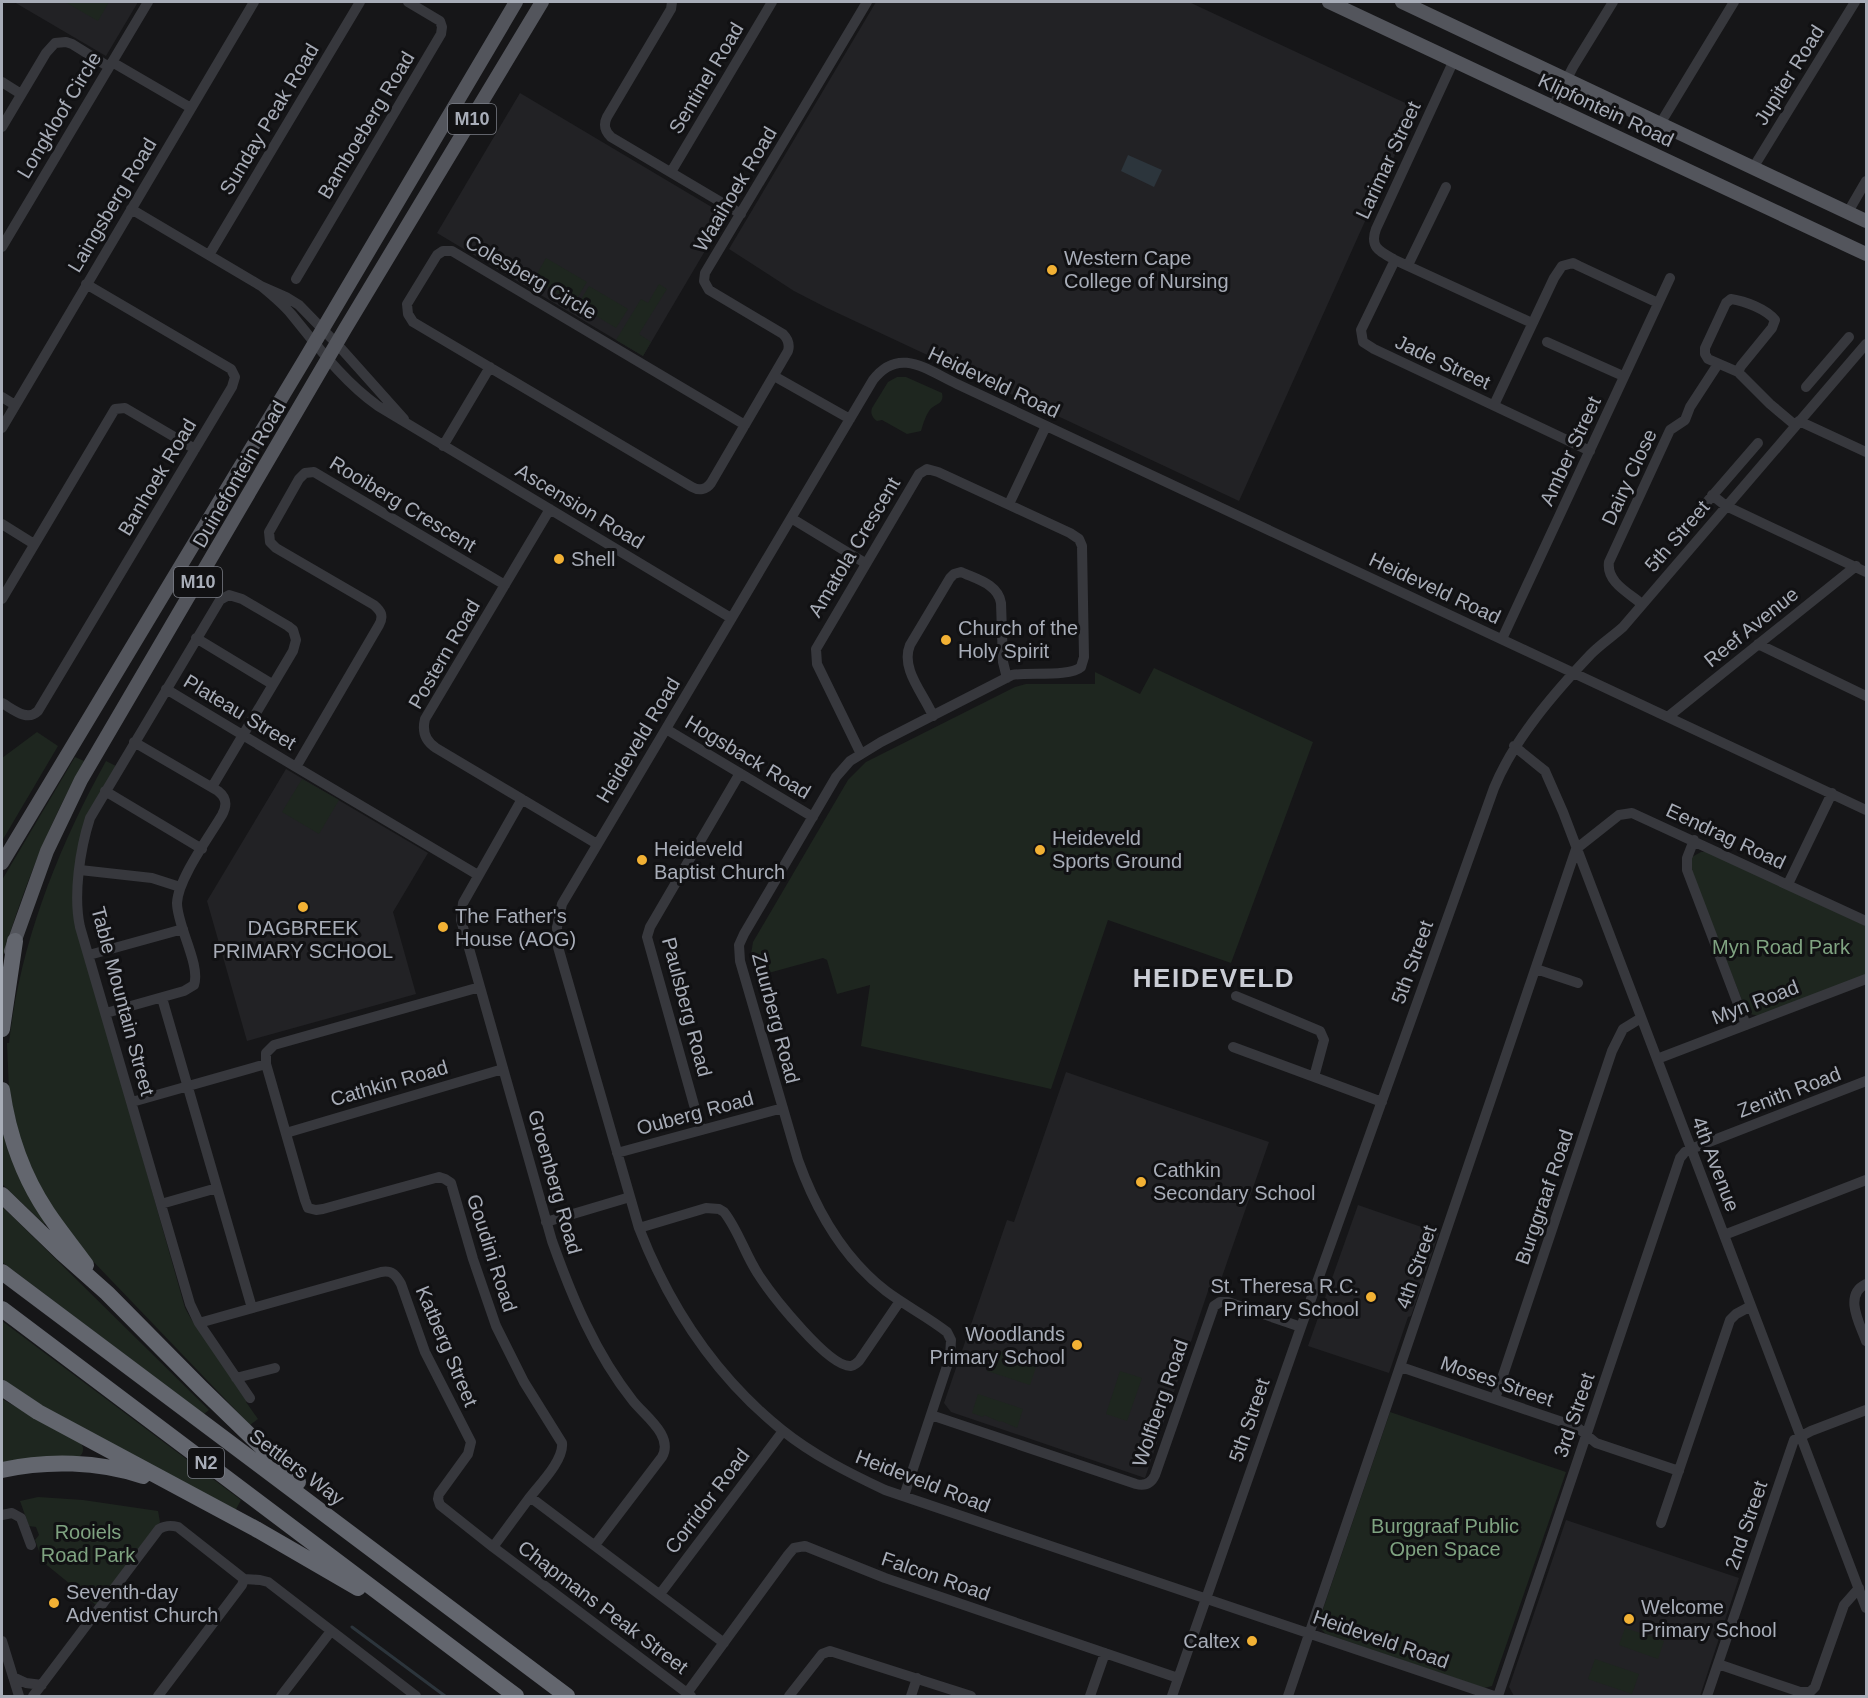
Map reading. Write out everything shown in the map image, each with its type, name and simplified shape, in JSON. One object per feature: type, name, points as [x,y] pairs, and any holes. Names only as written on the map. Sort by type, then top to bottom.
[{"type":"highway","points":[[2,1029],[15,941]]},
{"type":"highway","points":[[2,1090],[6,1117],[29,1180],[46,1211],[107,1293]]},
{"type":"highway","points":[[2,1195],[107,1293],[260,1447],[364,1543]]},
{"type":"highway","name":"Settlers Way","points":[[2,1272],[567,1696]]},
{"type":"highway","name":"N2","points":[[2,1310],[516,1696]]},
{"type":"highway","points":[[2,1388],[38,1412],[411,1617]]},
{"type":"highway","points":[[2,1470],[51,1464],[91,1466],[136,1474],[181,1489]]},
{"type":"main road","name":"Duinefontein Road","points":[[2,863],[314,344],[516,2]]},
{"type":"main road","name":"Duinefontein Road","points":[[2,981],[44,859],[81,780],[337,344],[542,2]]},
{"type":"main road","name":"Klipfontein Road","points":[[1329,2],[1866,254]]},
{"type":"main road","name":"Klipfontein Road","points":[[1402,2],[1866,221]]},
{"type":"street","name":"Longkloof Circle","points":[[2,247],[148,2]]},
{"type":"street","name":"Laingsberg Road","points":[[2,428],[254,2]]},
{"type":"street","name":"Sunday Peak Road","points":[[209,255],[360,2]]},
{"type":"street","name":"Bamboeberg Road","points":[[296,279],[441,34],[440,21],[408,2]]},
{"type":"street","points":[[672,2],[671,9],[607,117],[605,130],[611,137],[741,214]]},
{"type":"street","name":"Sentinel Road","points":[[671,172],[772,2]]},
{"type":"street","name":"Waaihoek Road","points":[[703,489],[711,483],[789,349],[787,339],[707,287],[704,281],[705,273],[867,2]]},
{"type":"street","points":[[1553,106],[1613,2]]},
{"type":"street","points":[[1660,124],[1734,2]]},
{"type":"street","name":"Jupiter Road","points":[[1753,168],[1855,2]]},
{"type":"street","points":[[2,127],[50,47],[59,42],[72,44],[191,108]]},
{"type":"street","name":"Larimar Street","points":[[1454,60],[1373,240],[1376,247],[1395,260],[1532,323]]},
{"type":"street","points":[[2,82],[21,94]]},
{"type":"street","points":[[1848,212],[1866,181]]},
{"type":"street","points":[[1408,265],[1446,187]]},
{"type":"street","points":[[131,209],[261,286]]},
{"type":"street","name":"Colesberg Circle","points":[[703,489],[692,487],[413,322],[408,314],[409,300],[435,257],[443,250],[455,252],[745,425]]},
{"type":"street","name":"Jade Street","points":[[1395,260],[1362,330],[1363,342],[1374,350],[1590,451]]},
{"type":"street","points":[[1494,405],[1554,278],[1562,266],[1573,263],[1658,303]]},
{"type":"street","name":"Amber Street","points":[[1502,639],[1670,278]]},
{"type":"street","name":"Banhoek Road","points":[[2,703],[23,715],[32,715],[38,711],[232,387],[235,377],[231,369],[86,284]]},
{"type":"street","name":"Ascension Road","points":[[261,286],[299,305],[410,426]]},
{"type":"street","name":"Ascension Road","points":[[261,286],[288,310],[328,360],[372,403],[731,618]]},
{"type":"street","points":[[1738,372],[1772,328],[1775,320],[1770,314],[1731,299],[1726,303],[1705,348],[1708,359],[1738,372],[1770,404],[1797,423],[1866,452]]},
{"type":"street","points":[[1806,387],[1850,337]]},
{"type":"street","points":[[1547,342],[1623,376]]},
{"type":"street","name":"5th Street","points":[[1172,1696],[1494,788],[1514,746],[1592,653],[1623,627],[1866,344]]},
{"type":"street","name":"Heideveld Road","points":[[1494,1696],[904,1496],[843,1470],[783,1431],[729,1379],[700,1345],[683,1320],[656,1269],[639,1228],[558,947],[558,917],[562,904],[873,380],[893,363],[903,362],[914,364],[1866,810]]},
{"type":"street","name":"Dairy Close","points":[[1642,604],[1609,574],[1609,562],[1670,430],[1685,420],[1690,407],[1718,364]]},
{"type":"street","points":[[1824,366],[1837,378]]},
{"type":"street","points":[[443,446],[490,367]]},
{"type":"street","points":[[774,376],[850,419]]},
{"type":"street","points":[[2,397],[15,405]]},
{"type":"street","points":[[2,599],[115,408],[125,408],[195,449]]},
{"type":"street","points":[[1009,504],[1046,426]]},
{"type":"street","points":[[1687,525],[1758,443]]},
{"type":"street","name":"Amatola Crescent","points":[[861,754],[815,656],[818,643],[917,477],[924,470],[933,470],[1009,504],[1075,535],[1081,542],[1084,657],[1081,667]]},
{"type":"street","name":"Rooiberg Crescent","points":[[296,767],[382,617],[382,613],[374,605],[276,548],[270,542],[268,536],[271,528],[299,479],[305,473],[317,473],[505,585]]},
{"type":"street","points":[[1712,495],[1726,506],[1861,569]]},
{"type":"street","name":"Postern Road","points":[[550,509],[425,718],[423,728],[431,745],[597,844]]},
{"type":"street","points":[[791,518],[866,563]]},
{"type":"street","points":[[2,524],[34,544]]},
{"type":"street","name":"Reef Avenue","points":[[1669,716],[1758,644],[1861,569]]},
{"type":"street","points":[[933,716],[909,669],[907,654],[910,645],[950,578],[956,573],[961,572],[990,585],[999,594],[1003,662],[1007,678]]},
{"type":"street","name":"Table Mountain Street","points":[[250,1398],[199,1323],[190,1304],[78,916],[80,870],[90,818],[196,638],[220,600],[229,595],[242,599],[288,626],[296,635],[297,640],[293,651],[272,684]]},
{"type":"street","points":[[196,638],[272,684],[212,787]]},
{"type":"street","points":[[1758,644],[1866,696]]},
{"type":"street","name":"Zuurberg Road","points":[[904,1496],[950,1358],[951,1340],[941,1327],[885,1291],[860,1267],[835,1237],[820,1213],[808,1189],[783,1108],[740,961],[739,945],[836,777],[850,761],[1012,675],[1071,673],[1081,667]]},
{"type":"street","name":"Plateau Street","points":[[166,689],[296,767]]},
{"type":"street","name":"Hogsback Road","points":[[666,729],[813,816]]},
{"type":"street","points":[[106,1013],[188,990],[195,982],[196,974],[177,903],[180,887],[222,815],[226,804],[223,794],[134,742]]},
{"type":"street","name":"4th Avenue","points":[[1514,746],[1545,771],[1563,812],[1866,1608]]},
{"type":"street","points":[[296,767],[478,875]]},
{"type":"street","name":"Paulsberg Road","points":[[701,1130],[647,937],[650,927],[740,773]]},
{"type":"street","points":[[105,791],[202,849]]},
{"type":"street","points":[[1788,884],[1832,793]]},
{"type":"street","name":"Groenberg Road","points":[[522,799],[463,903],[460,913],[461,920],[546,1222],[570,1293],[597,1346],[632,1400],[662,1435],[665,1443],[665,1452],[662,1457],[595,1545]]},
{"type":"street","name":"Eendrag Road","points":[[1576,849],[1619,815],[1627,812],[1636,814],[1866,921]]},
{"type":"street","points":[[1694,840],[1686,858],[1687,870],[1746,1025]]},
{"type":"street","name":"4th Street","points":[[1288,1696],[1576,849]]},
{"type":"street","points":[[80,870],[152,878],[180,887]]},
{"type":"street","points":[[89,955],[183,929]]},
{"type":"street","points":[[1536,969],[1578,983]]},
{"type":"street","name":"Myn Road","points":[[1657,1059],[1866,979]]},
{"type":"street","points":[[132,1102],[266,1064],[266,1053],[274,1045],[480,987]]},
{"type":"street","points":[[1236,996],[1320,1031],[1324,1040],[1314,1077]]},
{"type":"street","points":[[162,998],[252,1308],[199,1323]]},
{"type":"street","name":"Burggraaf Road","points":[[1494,1399],[1616,1041],[1623,1029],[1641,1018]]},
{"type":"street","points":[[1233,1047],[1382,1102]]},
{"type":"street","name":"Goudini Road","points":[[266,1064],[308,1208],[323,1209],[439,1177],[451,1183],[472,1259],[496,1326],[524,1382],[562,1443],[563,1449],[559,1459],[530,1497]]},
{"type":"street","name":"Cathkin Road","points":[[286,1132],[503,1069]]},
{"type":"street","name":"Zenith Road","points":[[1691,1149],[1866,1081]]},
{"type":"street","name":"Ouberg Road","points":[[617,1153],[783,1108]]},
{"type":"street","name":"3rd Street","points":[[1498,1696],[1677,1164],[1685,1152],[1691,1149]]},
{"type":"street","points":[[1724,1235],[1866,1180]]},
{"type":"street","points":[[161,1204],[217,1188]]},
{"type":"street","points":[[546,1222],[630,1197]]},
{"type":"street","points":[[639,1228],[706,1208],[719,1209],[724,1212],[748,1258],[777,1300],[799,1327],[835,1360],[846,1365],[859,1361],[900,1301]]},
{"type":"street","name":"Katberg Street","points":[[252,1308],[381,1272],[388,1271],[397,1276],[425,1352],[471,1442],[468,1454],[439,1494],[440,1505],[493,1547]]},
{"type":"street","points":[[1866,1284],[1856,1293],[1854,1305],[1866,1341]]},
{"type":"street","name":"Wolfberg Road","points":[[931,1415],[1144,1485],[1155,1475],[1214,1306],[1220,1302],[1228,1302],[1301,1327]]},
{"type":"street","points":[[1661,1523],[1730,1320],[1751,1306]]},
{"type":"street","name":"Moses Street","points":[[1401,1367],[1577,1427],[1596,1443],[1679,1471]]},
{"type":"street","points":[[236,1378],[275,1368]]},
{"type":"street","points":[[1801,1436],[1866,1410]]},
{"type":"street","name":"Corridor Road","points":[[660,1594],[783,1431]]},
{"type":"street","name":"2nd Street","points":[[1707,1696],[1794,1440],[1801,1436]]},
{"type":"street","points":[[493,1547],[530,1497],[660,1594],[724,1643],[689,1695]]},
{"type":"street","points":[[2,1515],[12,1513],[21,1518],[31,1545]]},
{"type":"street","points":[[33,1696],[162,1527],[170,1525],[178,1527],[244,1579],[268,1582],[410,1694]]},
{"type":"street","name":"Falcon Road","points":[[724,1643],[788,1555],[794,1548],[805,1546],[885,1578],[1178,1678]]},
{"type":"street","name":"Chapmans Peak Street","points":[[493,1547],[689,1695]]},
{"type":"street","points":[[158,1696],[242,1585],[244,1579]]},
{"type":"street","points":[[1718,1664],[1800,1692],[1810,1692],[1817,1683],[1844,1605],[1858,1588]]},
{"type":"street","points":[[281,1696],[331,1631]]},
{"type":"street","points":[[2,1641],[20,1696]]},
{"type":"street","points":[[789,1696],[826,1651],[835,1651],[971,1696]]},
{"type":"street","points":[[1090,1696],[1105,1653]]},
{"type":"street","points":[[13,1677],[26,1683],[42,1685]]},
{"type":"street","points":[[911,1696],[917,1678]]},
{"type":"shaded area","points":[[14,2],[138,2],[106,56]]},
{"type":"shaded area","name":"Western Cape College of Nursing","points":[[876,2],[1189,2],[1416,108],[1239,501],[827,308],[794,291],[729,249]]},
{"type":"shaded area","points":[[520,93],[720,212],[722,222],[643,356],[437,233]]},
{"type":"shaded area","points":[[1128,155],[1162,170],[1154,187],[1121,171]]},
{"type":"shaded area","name":"DAGBREEK PRIMARY SCHOOL","points":[[286,769],[428,853],[393,912],[416,994],[247,1041],[207,901]]},
{"type":"shaded area","points":[[1066,1072],[1269,1142],[1217,1291],[1209,1288],[1145,1478],[951,1412],[944,1403],[1007,1220],[1014,1222]]},
{"type":"shaded area","name":"St. Theresa R.C. Primary School","points":[[1358,1205],[1439,1233],[1389,1373],[1308,1346]]},
{"type":"shaded area","name":"Welcome Primary School","points":[[1566,1520],[1739,1578],[1700,1696],[1514,1696],[1509,1687]]},
{"type":"green space","points":[[65,2],[109,2],[98,21]]},
{"type":"green space","points":[[546,258],[587,282],[574,303],[534,279]]},
{"type":"green space","points":[[659,284],[667,289],[639,334],[651,342],[643,356],[616,340],[641,299],[648,303]]},
{"type":"green space","points":[[589,286],[628,309],[616,328],[578,305]]},
{"type":"green space","points":[[897,377],[906,377],[942,393],[941,402],[931,408],[921,431],[907,434],[882,420],[877,421],[872,416],[872,408],[888,382]]},
{"type":"green space","name":"Heideveld Sports Ground","points":[[1154,668],[1313,742],[1231,963],[1108,920],[1051,1089],[861,1046],[870,985],[837,994],[827,960],[823,958],[757,976],[751,954],[753,942],[848,780],[866,762],[1015,687],[1026,684],[1095,684],[1095,672],[1140,694]]},
{"type":"green space","points":[[37,732],[58,746],[2,841],[2,758]]},
{"type":"green space","points":[[75,757],[84,761],[37,858],[2,959],[2,880]]},
{"type":"green space","points":[[106,761],[116,766],[85,818],[80,936],[185,1308],[248,1399],[246,1402],[258,1419],[250,1425],[88,1256],[49,1205],[22,1147],[9,1091],[7,1043],[9,1043],[14,1006],[32,933],[57,862]]},
{"type":"green space","points":[[302,779],[339,800],[319,834],[282,812]]},
{"type":"green space","name":"Myn Road Park","points":[[1701,852],[1707,852],[1866,926],[1866,975],[1758,1016],[1747,1013],[1690,868],[1692,857]]},
{"type":"green space","points":[[2,1121],[45,1223],[44,1224],[2,1184]]},
{"type":"green space","points":[[2,1207],[209,1410],[204,1414],[2,1262]]},
{"type":"green space","points":[[2,1321],[241,1500],[235,1511],[21,1394],[2,1379]]},
{"type":"green space","points":[[994,1349],[1037,1364],[1030,1385],[987,1371]]},
{"type":"green space","points":[[1120,1371],[1142,1378],[1127,1421],[1106,1414]]},
{"type":"green space","points":[[978,1394],[1023,1409],[1017,1428],[984,1415],[983,1417],[972,1413]]},
{"type":"green space","points":[[2,1399],[81,1443],[82,1454],[79,1457],[2,1463]]},
{"type":"green space","name":"Burggraaf Public Open Space","points":[[1390,1412],[1566,1472],[1492,1686],[1484,1688],[1326,1634],[1320,1628],[1319,1621]]},
{"type":"green space","name":"Rooiels Road Park","points":[[38,1497],[83,1500],[158,1511],[160,1522],[96,1605],[43,1562],[35,1540],[39,1535],[36,1527],[29,1526],[20,1501]]},
{"type":"green space","points":[[1625,1628],[1664,1641],[1658,1659],[1619,1645]]},
{"type":"green space","points":[[1595,1659],[1639,1674],[1632,1694],[1588,1679]]},
{"type":"waterway","points":[[352,1627],[445,1696]]},
{"type":"place","name":"Western Cape College of Nursing","points":[[1052,270]]},
{"type":"place","name":"Shell","points":[[559,559]]},
{"type":"place","name":"Church of the Holy Spirit","points":[[946,640]]},
{"type":"place","name":"Heideveld Sports Ground","points":[[1040,850]]},
{"type":"place","name":"Heideveld Baptist Church","points":[[642,860]]},
{"type":"place","name":"DAGBREEK PRIMARY SCHOOL","points":[[303,907]]},
{"type":"place","name":"The Father's House (AOG)","points":[[443,927]]},
{"type":"place","name":"Cathkin Secondary School","points":[[1141,1182]]},
{"type":"place","name":"St. Theresa R.C. Primary School","points":[[1371,1297]]},
{"type":"place","name":"Woodlands Primary School","points":[[1077,1345]]},
{"type":"place","name":"Seventh-day Adventist Church","points":[[54,1603]]},
{"type":"place","name":"Welcome Primary School","points":[[1629,1619]]},
{"type":"place","name":"Caltex","points":[[1252,1641]]},
{"type":"district","name":"HEIDEVELD","points":[[1214,978]]}]
